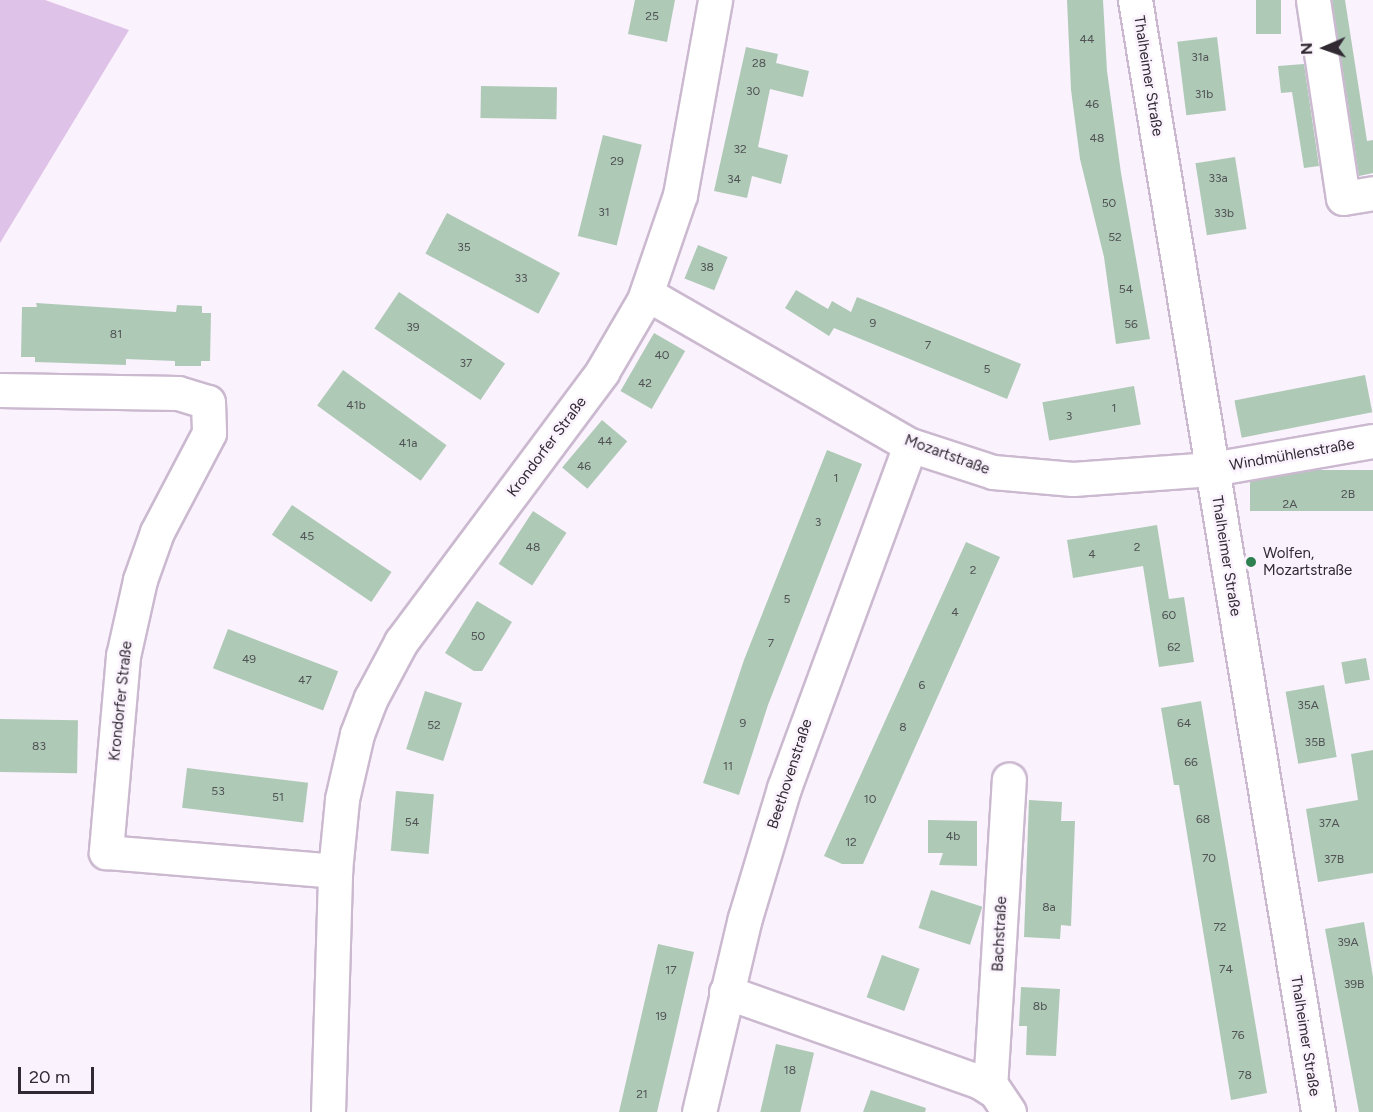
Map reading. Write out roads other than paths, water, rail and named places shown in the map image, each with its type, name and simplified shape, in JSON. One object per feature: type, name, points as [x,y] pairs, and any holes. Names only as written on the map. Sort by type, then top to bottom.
[{"type":"street","name":"Krondorfer Straße","points":[[328,1112],[335,871],[342,799],[357,735],[391,657],[602,372],[647,294],[680,195],[715,0]]},
{"type":"street","name":"Thalheimer Straße","points":[[1135,0],[1318,1112]]},
{"type":"street","points":[[1312,0],[1343,198],[1373,193]]},
{"type":"street","name":"Mozartstraße","points":[[647,294],[910,445],[1022,477],[1073,479],[1212,469]]},
{"type":"street","name":"Krondorfer Straße","points":[[0,390],[178,393],[208,402],[208,433],[157,532],[140,580],[123,656],[106,852],[335,871]]},
{"type":"street","name":"Windmühlenstraße","points":[[1212,469],[1373,441]]},
{"type":"street","name":"Beethovenstraße","points":[[699,1112],[726,992],[784,788],[910,445]]},
{"type":"street","name":"Bachstraße","points":[[726,992],[1000,1100],[1009,780]]},
{"type":"place","name":"Wolfen, Mozartstraße","points":[[1251,562]]}]
